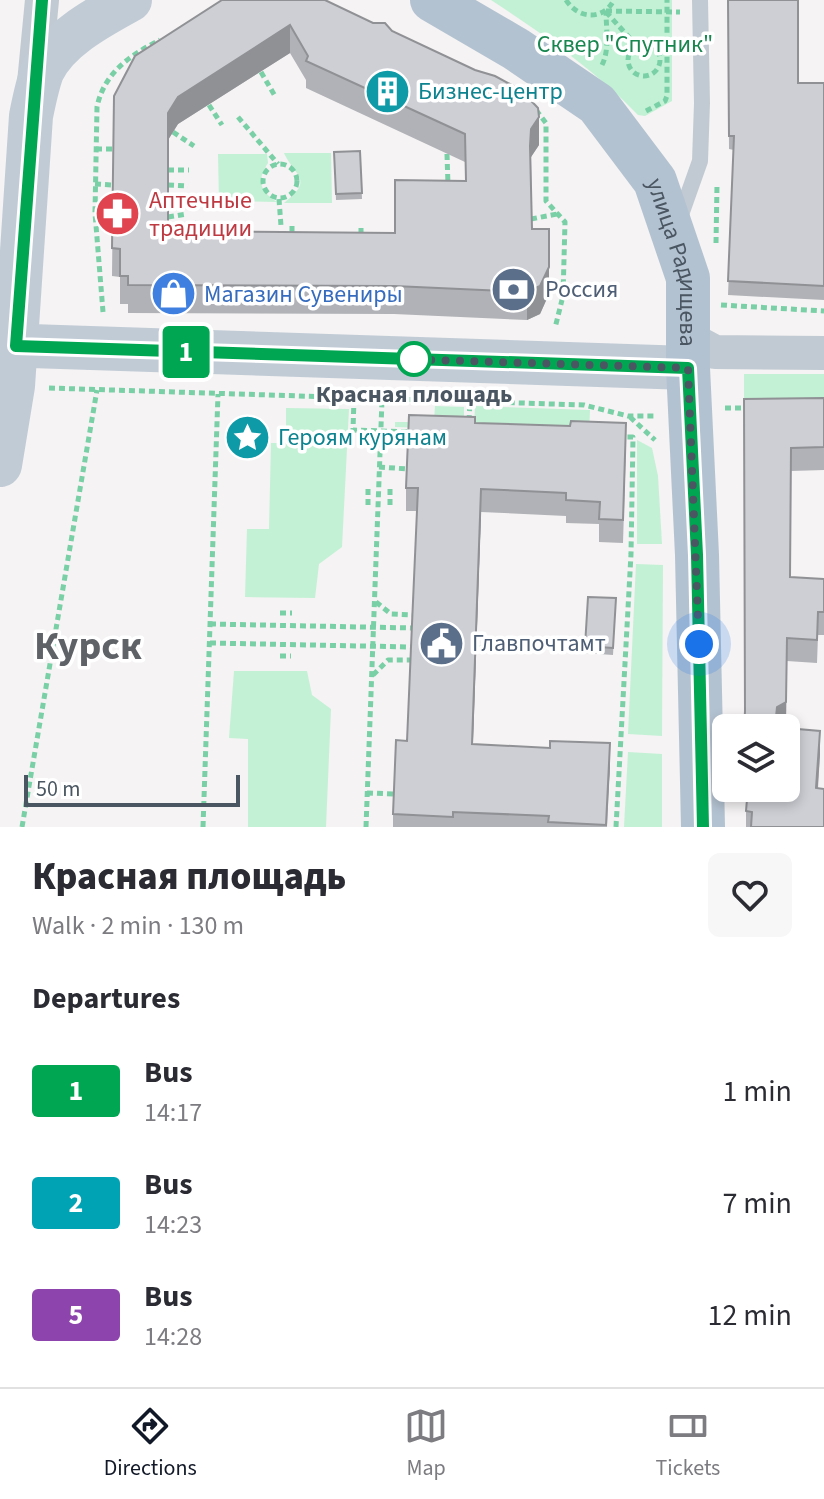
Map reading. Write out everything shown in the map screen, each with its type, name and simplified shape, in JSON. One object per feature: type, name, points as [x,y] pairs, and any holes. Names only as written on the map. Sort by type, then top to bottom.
[{"type":"main road","name":"улица Радищева","points":[[432,0],[617,107],[655,181],[688,278],[697,352],[692,416],[707,733],[703,827]]},
{"type":"main road","points":[[0,465],[13,386],[8,346],[31,116],[42,73],[53,54],[118,2]]},
{"type":"main road","points":[[8,346],[697,352]]},
{"type":"street","points":[[31,116],[42,0]]},
{"type":"street","points":[[697,352],[824,353]]},
{"type":"lane","points":[[674,236],[700,161],[700,6]]},
{"type":"path","points":[[566,0],[580,14],[597,15],[606,11],[667,12],[700,6]]},
{"type":"path","points":[[614,0],[606,11],[606,58],[597,74],[617,107],[645,112],[665,101],[667,96],[667,0]]},
{"type":"path","points":[[606,11],[636,45]]},
{"type":"path","points":[[647,43],[657,48],[658,70],[654,74],[638,76],[630,69],[629,54],[636,45],[647,43]]},
{"type":"path","points":[[261,72],[275,96]]},
{"type":"path","points":[[101,91],[113,97]]},
{"type":"path","points":[[209,105],[222,125]]},
{"type":"path","points":[[535,109],[546,123],[546,201],[565,222],[560,266],[563,296],[556,328],[544,330]]},
{"type":"path","points":[[238,117],[278,164]]},
{"type":"path","points":[[173,132],[194,146]]},
{"type":"path","points":[[537,148],[546,149]]},
{"type":"path","points":[[96,149],[114,149]]},
{"type":"path","points":[[447,154],[448,187]]},
{"type":"path","points":[[278,164],[290,166],[298,181],[291,195],[279,199],[267,193],[262,183],[265,171],[278,164]]},
{"type":"path","points":[[168,170],[189,170]]},
{"type":"path","points":[[716,250],[717,177]]},
{"type":"path","points":[[95,184],[113,185]]},
{"type":"path","points":[[168,185],[188,186]]},
{"type":"path","points":[[279,199],[281,226]]},
{"type":"path","points":[[95,213],[113,213]]},
{"type":"path","points":[[168,217],[187,214]]},
{"type":"path","points":[[531,219],[557,214]]},
{"type":"path","points":[[181,242],[199,220]]},
{"type":"path","points":[[224,225],[224,248]]},
{"type":"path","points":[[292,226],[292,249]]},
{"type":"path","points":[[361,228],[361,249]]},
{"type":"path","points":[[697,352],[715,304],[824,311]]},
{"type":"path","points":[[97,391],[584,405],[628,416],[719,416],[718,409],[748,408]]},
{"type":"path","points":[[203,827],[218,394]]},
{"type":"path","points":[[354,398],[353,430],[425,432]]},
{"type":"path","points":[[366,827],[382,400]]},
{"type":"path","points":[[469,433],[470,402]]},
{"type":"path","points":[[616,827],[631,554],[633,437],[639,423]]},
{"type":"path","points":[[618,437],[633,437]]},
{"type":"path","points":[[379,467],[408,469]]},
{"type":"path","points":[[368,489],[368,506]]},
{"type":"path","points":[[390,489],[390,506]]},
{"type":"path","points":[[375,602],[391,614],[413,615]]},
{"type":"path","points":[[280,613],[292,613]]},
{"type":"path","points":[[210,624],[413,628]]},
{"type":"path","points":[[210,643],[412,647]]},
{"type":"path","points":[[476,648],[521,650]]},
{"type":"path","points":[[280,656],[291,656]]},
{"type":"path","points":[[373,675],[388,660],[411,660]]},
{"type":"path","points":[[367,793],[395,794]]},
{"type":"green space","name":"Сквер \"Спутник\"","points":[[491,0],[672,0],[672,101],[645,116],[638,115],[568,53]]},
{"type":"green space","points":[[284,153],[331,153],[332,203],[284,203],[301,183]]},
{"type":"green space","points":[[218,154],[267,154],[268,163],[262,175],[262,185],[277,202],[219,201]]},
{"type":"green space","points":[[744,374],[824,374],[824,402],[744,403]]},
{"type":"green space","points":[[435,406],[464,407],[464,429],[395,427],[395,422],[434,422]]},
{"type":"green space","points":[[475,406],[590,410],[589,434],[474,430]]},
{"type":"green space","points":[[286,408],[349,409],[342,547],[319,564],[315,598],[245,597],[247,529],[269,529],[271,443],[286,443]]},
{"type":"green space","points":[[637,440],[652,448],[658,476],[662,544],[637,544]]},
{"type":"green space","points":[[636,564],[663,565],[662,736],[628,734]]},
{"type":"green space","points":[[234,671],[307,671],[312,695],[331,709],[326,827],[248,827],[248,739],[229,738]]},
{"type":"green space","points":[[628,752],[662,754],[662,827],[624,827]]},
{"type":"building","points":[[222,0],[325,0],[373,23],[385,23],[392,31],[521,90],[538,108],[539,117],[531,129],[532,229],[549,229],[549,267],[540,286],[527,292],[394,286],[128,285],[128,276],[120,276],[120,249],[112,248],[114,96],[135,56]],"holes":[[[290,25],[308,56],[306,61],[465,134],[466,181],[395,180],[395,233],[168,231],[168,113],[178,97]]]},
{"type":"building","points":[[728,0],[798,0],[798,83],[824,83],[824,286],[728,281],[734,136],[729,136]]},
{"type":"building","points":[[360,151],[362,193],[336,194],[334,152]]},
{"type":"building","points":[[824,398],[824,447],[791,448],[790,577],[824,579],[824,612],[818,612],[817,640],[787,638],[786,702],[777,707],[776,714],[745,714],[744,399]]},
{"type":"building","name":"Главпочтамт","points":[[409,415],[475,417],[475,423],[570,426],[571,421],[626,423],[623,520],[599,519],[600,502],[566,500],[566,493],[481,489],[472,744],[550,748],[550,741],[610,743],[606,825],[548,822],[549,816],[453,812],[453,817],[393,814],[396,740],[407,741],[418,488],[406,488]]},
{"type":"building","points":[[588,597],[616,598],[613,648],[585,646]]},
{"type":"building","points":[[800,729],[820,731],[816,788],[824,789],[824,827],[751,827],[752,812],[746,811],[747,802],[800,802]]},
{"type":"bus line","name":"1","points":[[42,0],[16,346],[688,368],[697,555],[703,827]]},
{"type":"place","name":"Бизнес-центр","points":[[387,91]]},
{"type":"place","name":"Аптечные традиции","points":[[118,214]]},
{"type":"place","name":"Россия","points":[[514,289]]},
{"type":"place","name":"Магазин Сувениры","points":[[173,294]]},
{"type":"place","name":"Красная площадь","points":[[414,359]]},
{"type":"place","name":"Героям курянам","points":[[247,437]]},
{"type":"place","name":"Главпочтамт","points":[[441,643]]},
{"type":"district","name":"Курск","points":[[88,645]]},
{"type":"route","points":[[414,359],[401,359],[688,368],[699,644]]}]
